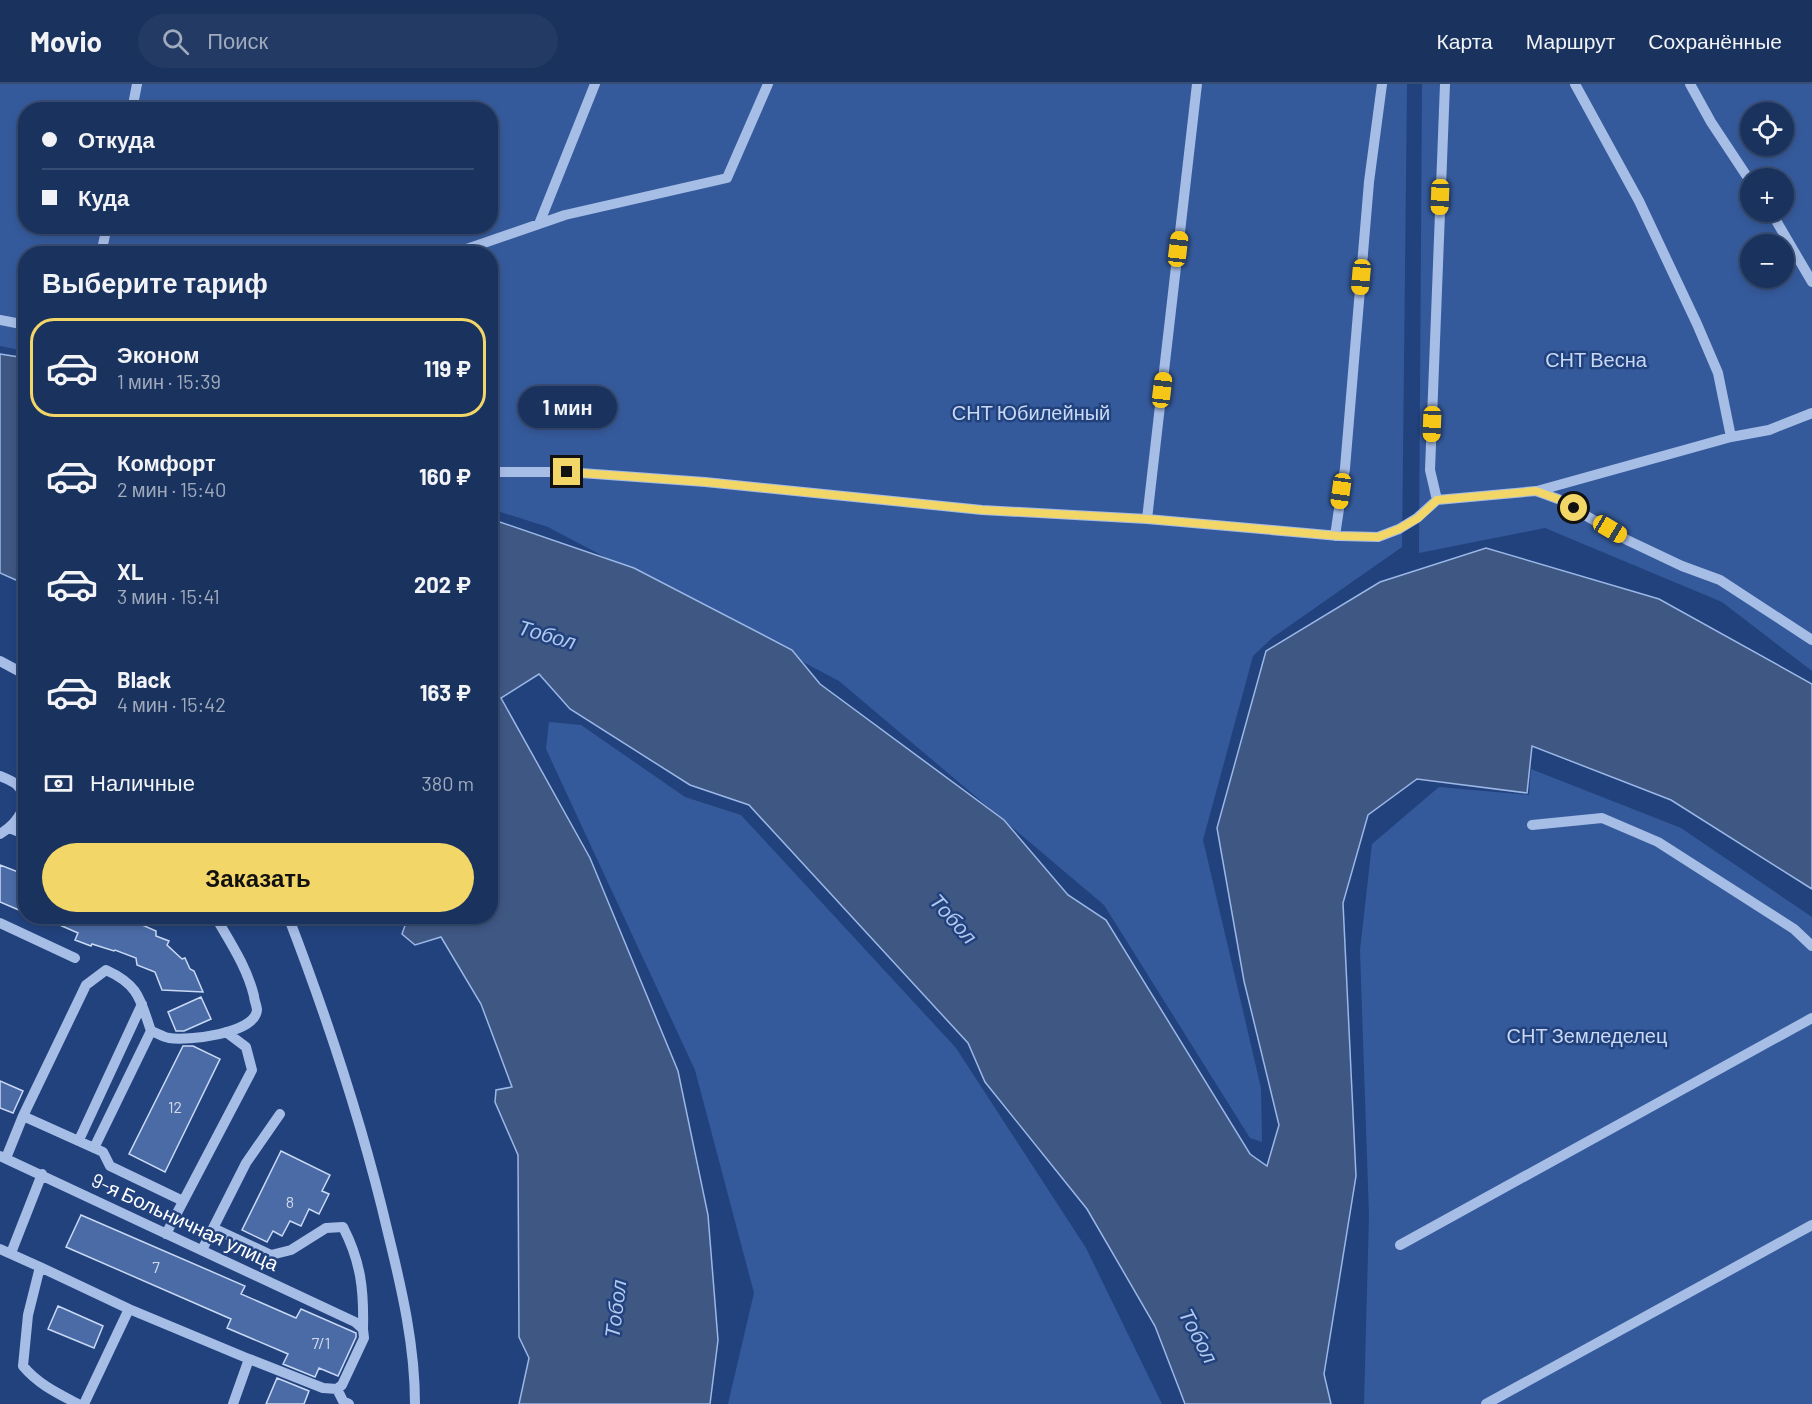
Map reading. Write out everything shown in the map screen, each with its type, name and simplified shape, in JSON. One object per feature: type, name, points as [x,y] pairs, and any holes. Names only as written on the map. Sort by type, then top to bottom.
[{"type":"street","points":[[134,102],[137,84]]},
{"type":"street","points":[[539,224],[595,84]]},
{"type":"street","points":[[475,246],[565,215],[727,178],[768,84]]},
{"type":"street","points":[[1147,519],[1197,84]]},
{"type":"street","points":[[1335,536],[1345,468],[1369,182],[1382,84]]},
{"type":"street","points":[[1437,500],[1430,470],[1445,84]]},
{"type":"street","points":[[1575,84],[1639,201],[1697,324],[1718,373],[1731,437]]},
{"type":"street","points":[[1690,84],[1711,122],[1741,168]]},
{"type":"street","points":[[1777,222],[1812,282]]},
{"type":"street","points":[[0,320],[18,324]]},
{"type":"street","points":[[498,472],[567,472],[705,482],[982,510],[1147,519],[1335,536],[1378,537],[1418,518],[1437,500],[1536,491],[1731,437],[1768,430],[1812,413]]},
{"type":"street","points":[[1536,491],[1558,499],[1627,540],[1682,566],[1720,580],[1812,640]]},
{"type":"street","points":[[0,661],[18,671]]},
{"type":"street","points":[[0,776],[18,786]]},
{"type":"street","points":[[5,831],[18,817]]},
{"type":"street","points":[[1532,825],[1602,818],[1659,842],[1794,929],[1812,946]]},
{"type":"street","points":[[0,923],[75,958]]},
{"type":"street","points":[[151,1031],[168,1038],[201,1038],[226,1032],[252,1020],[257,1010],[250,982],[240,958],[220,924]]},
{"type":"street","points":[[291,924],[346,1078],[380,1197],[406,1306],[415,1376],[415,1404]]},
{"type":"street","points":[[3,1157],[86,985],[106,970],[123,978],[135,989],[151,1031],[94,1148]]},
{"type":"street","points":[[79,1140],[142,1004]]},
{"type":"street","points":[[1400,1245],[1812,1018]]},
{"type":"street","points":[[166,1234],[252,1071],[246,1047],[226,1032]]},
{"type":"street","points":[[202,1250],[246,1163],[279,1114]]},
{"type":"street","points":[[23,1116],[103,1152],[110,1166],[183,1201]]},
{"type":"street","name":"9-я Больничная улица","points":[[3,1157],[359,1325]]},
{"type":"street","points":[[42,1174],[5,1251],[129,1309],[249,1359],[323,1388],[337,1389],[342,1385],[364,1338],[359,1325],[364,1296],[356,1251],[343,1227],[326,1228],[291,1250],[271,1255],[213,1228]]},
{"type":"street","points":[[1486,1404],[1812,1225]]},
{"type":"street","points":[[40,1267],[28,1315],[22,1366],[45,1386],[78,1404]]},
{"type":"street","points":[[84,1404],[129,1309]]},
{"type":"street","points":[[233,1404],[249,1359]]},
{"type":"street","points":[[337,1389],[343,1401],[349,1404]]},
{"type":"green space","name":"СНТ Юбилейный","points":[[0,84],[1407,84],[1402,547],[1272,638],[1253,656],[1203,840],[1261,1088],[1262,1142],[1250,1138],[1104,905],[839,681],[548,527],[498,511],[498,246],[18,246],[18,350],[0,346]]},
{"type":"green space","name":"СНТ Весна","points":[[1422,84],[1812,84],[1812,671],[1722,602],[1545,528],[1419,553]]},
{"type":"green space","points":[[549,722],[581,725],[685,797],[741,815],[956,1048],[1086,1248],[1162,1404],[728,1404],[754,1293],[695,1070],[546,749]]},
{"type":"green space","name":"СНТ Земледелец","points":[[1531,769],[1681,828],[1812,917],[1812,1404],[1364,1404],[1369,1216],[1360,950],[1372,844],[1439,787],[1529,795]]},
{"type":"water","points":[[0,354],[18,357],[18,581],[0,573]]},
{"type":"water","name":"Тобол","points":[[498,521],[634,568],[792,650],[820,684],[1004,820],[1068,895],[1106,920],[1250,1154],[1267,1166],[1279,1125],[1244,981],[1217,828],[1266,651],[1380,582],[1486,548],[1659,599],[1812,684],[1812,889],[1671,800],[1532,746],[1527,793],[1417,779],[1368,815],[1343,903],[1356,1176],[1324,1374],[1331,1404],[1185,1404],[1155,1326],[1087,1209],[985,1082],[968,1043],[749,805],[690,785],[570,709],[539,674],[501,698],[590,858],[678,1071],[708,1215],[718,1340],[710,1404],[519,1404],[529,1358],[519,1337],[518,1155],[495,1102],[496,1090],[512,1087],[481,1004],[441,937],[415,945],[402,934],[406,924],[498,924]]},
{"type":"building","points":[[0,865],[18,872],[18,910],[0,902]]},
{"type":"building","points":[[57,924],[140,924],[156,931],[156,936],[169,941],[167,945],[182,959],[185,958],[190,969],[194,971],[203,992],[162,990],[155,972],[137,965],[136,958],[75,940],[78,933]]},
{"type":"building","points":[[201,997],[211,1019],[184,1031],[176,1031],[168,1012]]},
{"type":"building","points":[[183,1046],[193,1046],[220,1059],[165,1172],[129,1154]]},
{"type":"building","points":[[0,1081],[23,1091],[13,1113],[0,1108]]},
{"type":"building","points":[[281,1151],[330,1175],[322,1191],[329,1194],[319,1214],[309,1209],[301,1226],[290,1221],[282,1236],[273,1231],[267,1242],[242,1230]]},
{"type":"building","points":[[81,1215],[245,1286],[241,1294],[296,1318],[301,1309],[356,1333],[338,1376],[319,1368],[315,1377],[283,1364],[288,1354],[227,1328],[231,1319],[66,1247]]},
{"type":"building","points":[[58,1306],[103,1326],[94,1348],[48,1329]]},
{"type":"building","points":[[277,1378],[309,1391],[304,1404],[266,1404]]},
{"type":"route","points":[[567,472],[705,482],[982,510],[1147,519],[1339,536],[1378,537],[1418,518],[1437,500],[1536,491],[1574,508]]}]
